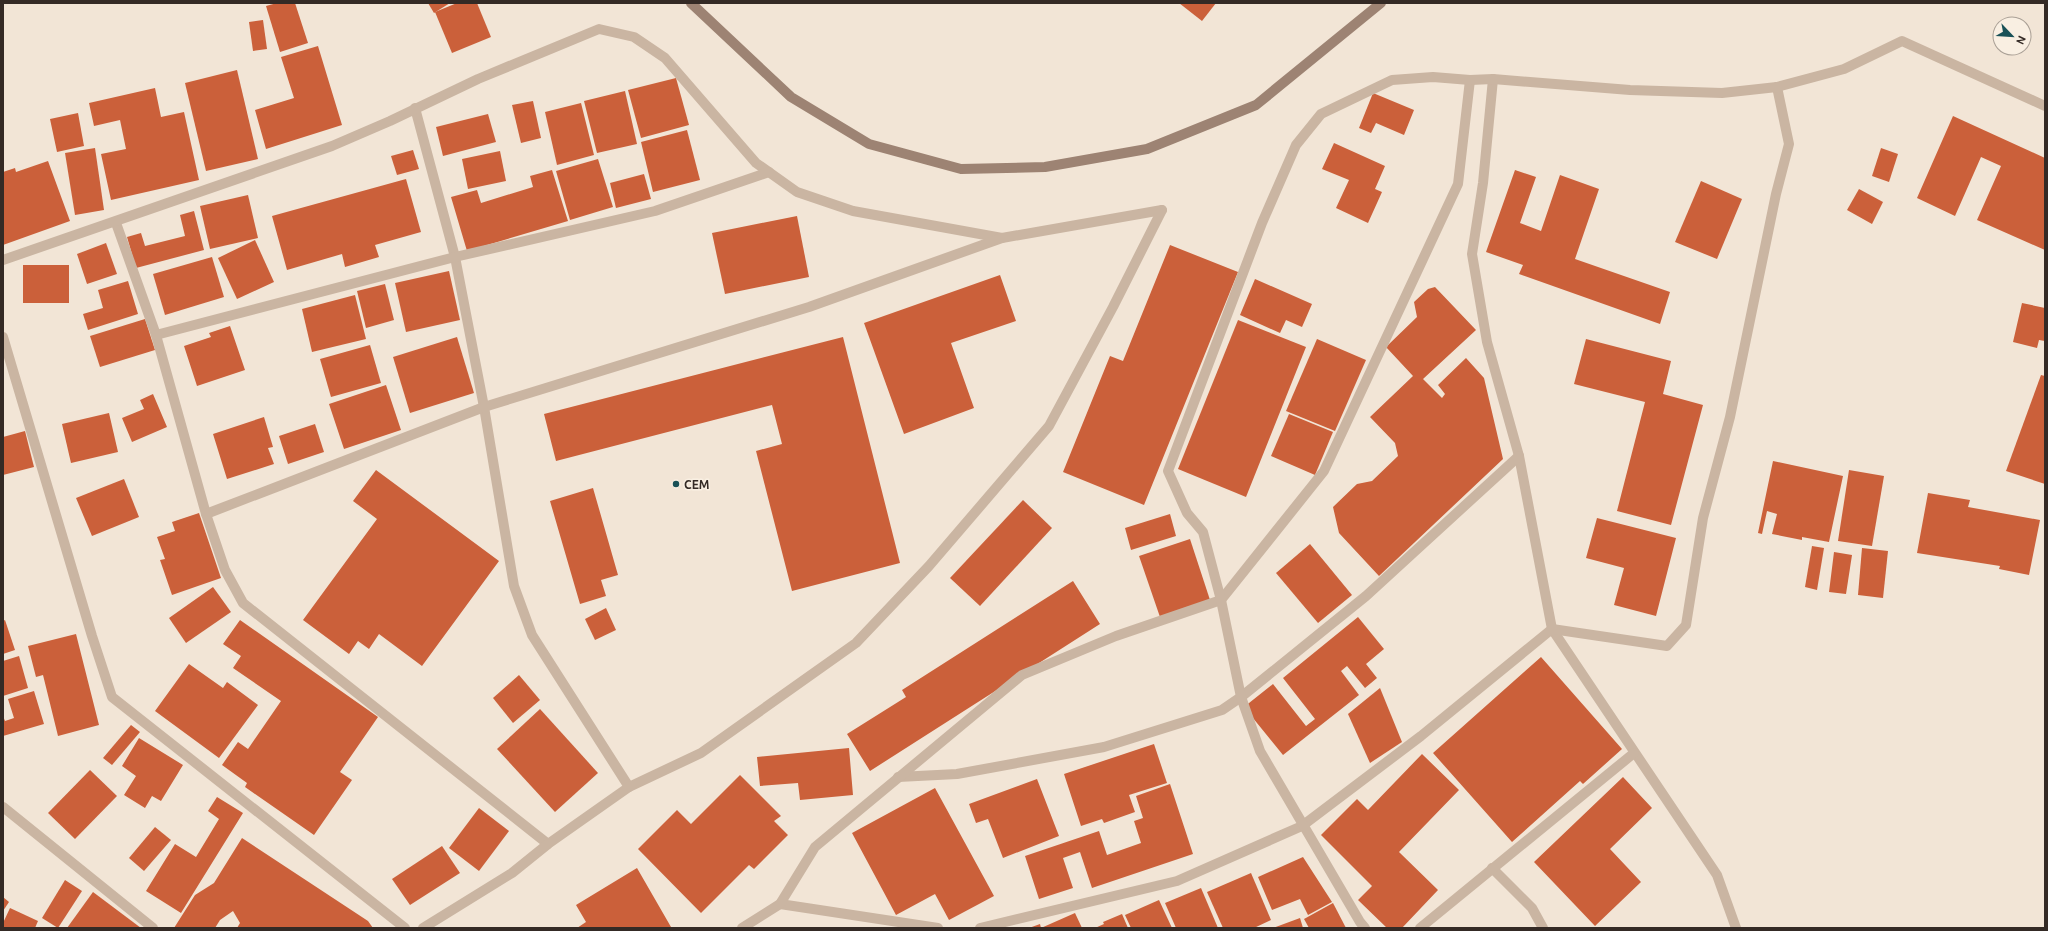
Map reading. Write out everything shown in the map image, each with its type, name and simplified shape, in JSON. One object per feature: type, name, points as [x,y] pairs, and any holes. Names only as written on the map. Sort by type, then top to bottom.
[{"type":"main road","points":[[691,3],[791,97],[869,144],[961,169],[1045,167],[1147,149],[1256,105],[1381,3]]},
{"type":"street","points":[[3,260],[332,146],[478,79],[599,29],[634,37],[665,58],[756,163],[797,192],[853,211],[1002,238]]},
{"type":"street","points":[[1365,928],[1302,826],[1260,751],[1241,697],[1221,600],[1203,532],[1187,513],[1168,472],[1262,223],[1296,145],[1321,114],[1392,80],[1433,77],[1470,80],[1493,79],[1630,90],[1722,92],[1777,87],[1844,69],[1902,41],[2045,106]]},
{"type":"street","points":[[1493,79],[1483,183],[1472,254],[1487,342],[1519,456],[1552,629],[1717,875],[1736,928]]},
{"type":"street","points":[[742,928],[780,904],[815,847],[1022,675],[1116,636],[1221,600],[1324,471],[1458,184],[1470,80]]},
{"type":"street","points":[[980,928],[1177,881],[1302,826],[1420,736],[1552,629],[1667,646],[1686,625],[1703,518],[1730,417],[1776,194],[1789,144],[1777,87]]},
{"type":"street","points":[[415,108],[455,257],[484,407],[514,586],[532,635],[629,787]]},
{"type":"street","points":[[156,335],[455,257],[655,211],[769,172]]},
{"type":"street","points":[[206,514],[484,407],[809,307],[1002,238],[1162,210],[1113,307],[1049,426],[929,566],[856,643],[701,753],[629,787],[548,844],[512,873],[422,928]]},
{"type":"street","points":[[116,222],[156,335],[206,514],[225,570],[243,603],[548,844]]},
{"type":"street","points":[[3,337],[92,636],[112,697],[405,928]]},
{"type":"street","points":[[898,777],[957,774],[1104,747],[1222,710],[1241,697],[1366,596],[1519,456]]},
{"type":"street","points":[[1420,928],[1634,752]]},
{"type":"street","points":[[3,807],[153,928]]},
{"type":"street","points":[[1492,868],[1532,908],[1543,928]]},
{"type":"street","points":[[780,904],[938,928]]},
{"type":"building","points":[[277,3],[295,3],[308,43],[280,52],[266,6]]},
{"type":"building","points":[[428,3],[450,3],[434,13]]},
{"type":"building","points":[[457,3],[477,3],[491,37],[452,53],[435,12]]},
{"type":"building","points":[[1179,3],[1216,3],[1202,21]]},
{"type":"building","points":[[263,20],[267,49],[253,51],[249,22]]},
{"type":"building","points":[[318,46],[342,125],[266,149],[255,110],[294,98],[281,57]]},
{"type":"building","points":[[237,70],[258,159],[206,171],[185,83]]},
{"type":"building","points":[[676,78],[689,125],[641,138],[628,90]]},
{"type":"building","points":[[155,88],[161,117],[184,112],[199,180],[111,200],[101,154],[126,149],[120,120],[94,126],[89,103]]},
{"type":"building","points":[[625,91],[637,144],[597,153],[584,101]]},
{"type":"building","points":[[1373,93],[1414,110],[1404,135],[1376,123],[1371,133],[1359,128]]},
{"type":"building","points":[[533,101],[541,138],[521,143],[512,105]]},
{"type":"building","points":[[581,103],[594,155],[557,165],[545,112]]},
{"type":"building","points":[[78,113],[84,146],[57,152],[50,119]]},
{"type":"building","points":[[488,114],[496,142],[443,156],[436,127]]},
{"type":"building","points":[[1953,116],[2045,158],[2045,250],[1977,220],[2001,166],[1981,157],[1955,216],[1917,198]]},
{"type":"building","points":[[687,130],[700,180],[653,192],[641,142]]},
{"type":"building","points":[[1334,143],[1385,166],[1375,189],[1382,192],[1368,223],[1336,208],[1349,180],[1322,169]]},
{"type":"building","points":[[95,148],[104,210],[75,215],[65,153]]},
{"type":"building","points":[[1881,148],[1898,154],[1889,182],[1872,176]]},
{"type":"building","points":[[413,150],[419,169],[397,175],[391,156]]},
{"type":"building","points":[[500,151],[506,181],[468,189],[462,159]]},
{"type":"building","points":[[598,159],[613,207],[570,220],[556,171]]},
{"type":"building","points":[[48,161],[70,221],[3,245],[3,172],[15,168],[16,172]]},
{"type":"building","points":[[552,170],[568,221],[467,251],[451,197],[477,190],[481,203],[533,187],[530,176]]},
{"type":"building","points":[[1515,170],[1536,177],[1520,223],[1541,231],[1560,175],[1599,189],[1575,259],[1670,292],[1660,324],[1519,274],[1523,265],[1486,252]]},
{"type":"building","points":[[644,174],[651,199],[616,208],[610,183]]},
{"type":"building","points":[[406,179],[421,232],[375,245],[379,257],[345,267],[342,254],[287,270],[272,216]]},
{"type":"building","points":[[1701,181],[1742,199],[1717,259],[1675,242]]},
{"type":"building","points":[[1859,189],[1883,202],[1872,224],[1847,210]]},
{"type":"building","points":[[248,195],[258,238],[210,249],[200,206]]},
{"type":"building","points":[[194,211],[204,250],[136,268],[127,237],[141,233],[145,246],[185,236],[180,215]]},
{"type":"building","points":[[797,216],[809,277],[725,294],[712,233]]},
{"type":"building","points":[[255,240],[274,282],[237,299],[218,258]]},
{"type":"building","points":[[106,243],[117,274],[87,284],[77,254]]},
{"type":"building","points":[[1170,245],[1238,272],[1144,505],[1063,472],[1110,356],[1123,361]]},
{"type":"building","points":[[212,257],[224,297],[165,315],[153,274]]},
{"type":"building","points":[[23,265],[69,265],[69,303],[23,303]]},
{"type":"building","points":[[449,271],[460,320],[406,332],[395,283]]},
{"type":"building","points":[[1000,275],[1016,321],[951,343],[974,408],[904,434],[864,323]]},
{"type":"building","points":[[1255,279],[1312,304],[1302,327],[1286,320],[1280,333],[1240,315]]},
{"type":"building","points":[[128,281],[138,314],[88,330],[83,314],[103,308],[98,290]]},
{"type":"building","points":[[385,284],[394,320],[366,328],[357,291]]},
{"type":"building","points":[[1435,287],[1476,330],[1423,379],[1442,398],[1445,394],[1438,385],[1466,358],[1484,378],[1503,459],[1379,576],[1339,533],[1333,507],[1357,484],[1372,481],[1398,456],[1395,443],[1370,417],[1413,376],[1386,347],[1417,317],[1414,302],[1428,289]]},
{"type":"building","points":[[355,295],[366,339],[312,352],[302,309]]},
{"type":"building","points":[[2022,303],[2045,308],[2045,341],[2039,340],[2037,348],[2013,342]]},
{"type":"building","points":[[145,319],[155,350],[100,367],[90,336]]},
{"type":"building","points":[[1238,320],[1306,347],[1246,497],[1178,469]]},
{"type":"building","points":[[230,326],[245,370],[197,386],[184,346],[211,337],[209,333]]},
{"type":"building","points":[[457,337],[474,393],[410,413],[393,357]]},
{"type":"building","points":[[843,337],[900,563],[792,591],[756,451],[782,444],[772,405],[556,461],[544,414]]},
{"type":"building","points":[[1317,339],[1366,360],[1335,431],[1286,411]]},
{"type":"building","points":[[1586,339],[1671,361],[1663,394],[1703,405],[1671,525],[1617,511],[1645,402],[1574,384]]},
{"type":"building","points":[[370,345],[381,383],[331,397],[320,359]]},
{"type":"building","points":[[2041,375],[2045,376],[2045,484],[2006,471]]},
{"type":"building","points":[[386,385],[401,430],[344,449],[329,404]]},
{"type":"building","points":[[153,394],[167,427],[132,442],[122,418],[144,409],[140,400]]},
{"type":"building","points":[[109,413],[118,452],[71,463],[62,424]]},
{"type":"building","points":[[1289,414],[1333,432],[1315,475],[1271,456]]},
{"type":"building","points":[[264,417],[273,447],[268,448],[274,464],[227,479],[213,434]]},
{"type":"building","points":[[315,424],[324,452],[288,464],[279,436]]},
{"type":"building","points":[[25,431],[34,467],[3,475],[3,437]]},
{"type":"building","points":[[1773,461],[1843,476],[1829,542],[1802,537],[1802,540],[1772,534],[1777,514],[1767,511],[1762,534],[1758,533]]},
{"type":"building","points":[[376,470],[499,561],[422,666],[379,634],[369,649],[358,641],[349,654],[303,620],[377,519],[353,501]]},
{"type":"building","points":[[1849,470],[1884,476],[1872,546],[1838,541]]},
{"type":"building","points":[[124,479],[139,517],[92,536],[76,498]]},
{"type":"building","points":[[593,488],[618,575],[601,580],[606,596],[580,604],[550,501]]},
{"type":"building","points":[[1928,493],[1970,500],[1968,507],[2040,520],[2029,575],[1999,569],[2000,566],[1917,553]]},
{"type":"building","points":[[1023,500],[1052,528],[980,606],[950,578]]},
{"type":"building","points":[[199,513],[221,578],[172,595],[160,560],[165,559],[157,537],[175,531],[172,522]]},
{"type":"building","points":[[1170,514],[1176,536],[1131,550],[1125,528]]},
{"type":"building","points":[[1597,518],[1676,538],[1656,616],[1614,605],[1624,568],[1586,558]]},
{"type":"building","points":[[1190,539],[1210,600],[1160,617],[1139,556]]},
{"type":"building","points":[[1310,544],[1352,595],[1318,623],[1276,573]]},
{"type":"building","points":[[1812,546],[1824,548],[1817,590],[1805,587]]},
{"type":"building","points":[[1862,548],[1888,551],[1883,598],[1858,595]]},
{"type":"building","points":[[1834,552],[1852,555],[1846,594],[1829,592]]},
{"type":"building","points":[[1073,581],[1100,624],[870,771],[847,734],[906,697],[902,690]]},
{"type":"building","points":[[213,587],[231,612],[186,643],[169,618]]},
{"type":"building","points":[[606,608],[616,630],[595,640],[585,619]]},
{"type":"building","points":[[1358,617],[1384,649],[1366,664],[1377,678],[1365,688],[1347,666],[1341,671],[1359,695],[1283,755],[1244,707],[1273,684],[1306,726],[1315,719],[1283,678]]},
{"type":"building","points":[[5,620],[15,650],[3,654],[3,621]]},
{"type":"building","points":[[240,620],[378,717],[340,772],[352,780],[314,835],[245,787],[247,783],[222,765],[238,742],[248,749],[281,701],[233,668],[241,656],[223,644]]},
{"type":"building","points":[[76,634],[99,725],[58,736],[43,675],[36,677],[28,646]]},
{"type":"building","points":[[19,656],[28,688],[3,696],[3,661]]},
{"type":"building","points":[[1541,657],[1622,749],[1583,784],[1580,781],[1512,842],[1433,753]]},
{"type":"building","points":[[189,664],[223,688],[227,682],[258,705],[219,758],[155,711]]},
{"type":"building","points":[[519,675],[540,700],[513,723],[493,698]]},
{"type":"building","points":[[1380,688],[1402,742],[1370,763],[1348,714]]},
{"type":"building","points":[[34,691],[44,724],[3,736],[3,716],[5,721],[14,718],[8,699]]},
{"type":"building","points":[[540,709],[598,773],[555,812],[497,749]]},
{"type":"building","points":[[131,725],[140,732],[112,765],[103,758]]},
{"type":"building","points":[[139,738],[183,765],[161,801],[152,796],[145,808],[124,795],[136,776],[122,766]]},
{"type":"building","points":[[1154,744],[1167,783],[1129,795],[1135,812],[1104,823],[1102,819],[1081,826],[1064,774]]},
{"type":"building","points":[[849,748],[853,795],[800,800],[798,783],[760,786],[757,757]]},
{"type":"building","points":[[1422,754],[1459,790],[1399,852],[1438,890],[1402,928],[1387,928],[1358,900],[1372,886],[1321,835],[1357,799],[1368,810]]},
{"type":"building","points":[[90,770],[117,796],[75,839],[48,813]]},
{"type":"building","points":[[740,775],[781,816],[774,821],[788,835],[754,869],[749,865],[701,913],[638,849],[677,810],[691,824]]},
{"type":"building","points":[[1623,777],[1652,808],[1610,849],[1641,882],[1595,926],[1534,862]]},
{"type":"building","points":[[1037,779],[1059,836],[1003,858],[988,819],[976,823],[969,804]]},
{"type":"building","points":[[1170,784],[1193,854],[1092,888],[1080,852],[1063,858],[1073,888],[1039,899],[1025,856],[1099,831],[1107,855],[1141,843],[1134,821],[1143,818],[1136,796]]},
{"type":"building","points":[[935,788],[994,896],[949,920],[935,894],[896,915],[852,833]]},
{"type":"building","points":[[217,797],[243,813],[181,913],[146,891],[175,844],[196,857],[219,819],[208,811]]},
{"type":"building","points":[[479,808],[509,831],[479,871],[449,848]]},
{"type":"building","points":[[155,827],[171,840],[144,871],[129,858]]},
{"type":"building","points":[[242,838],[368,921],[373,928],[237,928],[240,923],[233,911],[220,920],[215,928],[174,928],[195,895],[214,883]]},
{"type":"building","points":[[442,846],[460,873],[410,905],[392,879]]},
{"type":"building","points":[[1303,857],[1332,902],[1308,915],[1300,899],[1272,910],[1258,877]]},
{"type":"building","points":[[637,868],[671,927],[577,928],[586,922],[576,905]]},
{"type":"building","points":[[1251,873],[1271,920],[1254,928],[1223,928],[1207,892]]},
{"type":"building","points":[[65,880],[82,891],[58,928],[42,918]]},
{"type":"building","points":[[1201,888],[1218,928],[1176,928],[1165,903]]},
{"type":"building","points":[[93,892],[141,928],[67,928]]},
{"type":"building","points":[[3,897],[9,902],[3,911]]},
{"type":"building","points":[[1159,900],[1172,928],[1131,928],[1125,915]]},
{"type":"building","points":[[1333,903],[1346,928],[1309,928],[1304,919]]},
{"type":"building","points":[[10,908],[38,921],[35,928],[3,928],[3,923]]},
{"type":"building","points":[[1075,913],[1082,928],[1041,928]]},
{"type":"building","points":[[1122,914],[1128,928],[1095,928],[1104,924],[1103,922]]},
{"type":"building","points":[[1300,918],[1303,928],[1273,928]]},
{"type":"building","points":[[1040,924],[1041,928],[1029,928]]},
{"type":"place","name":"CEM","points":[[676,484]]}]
